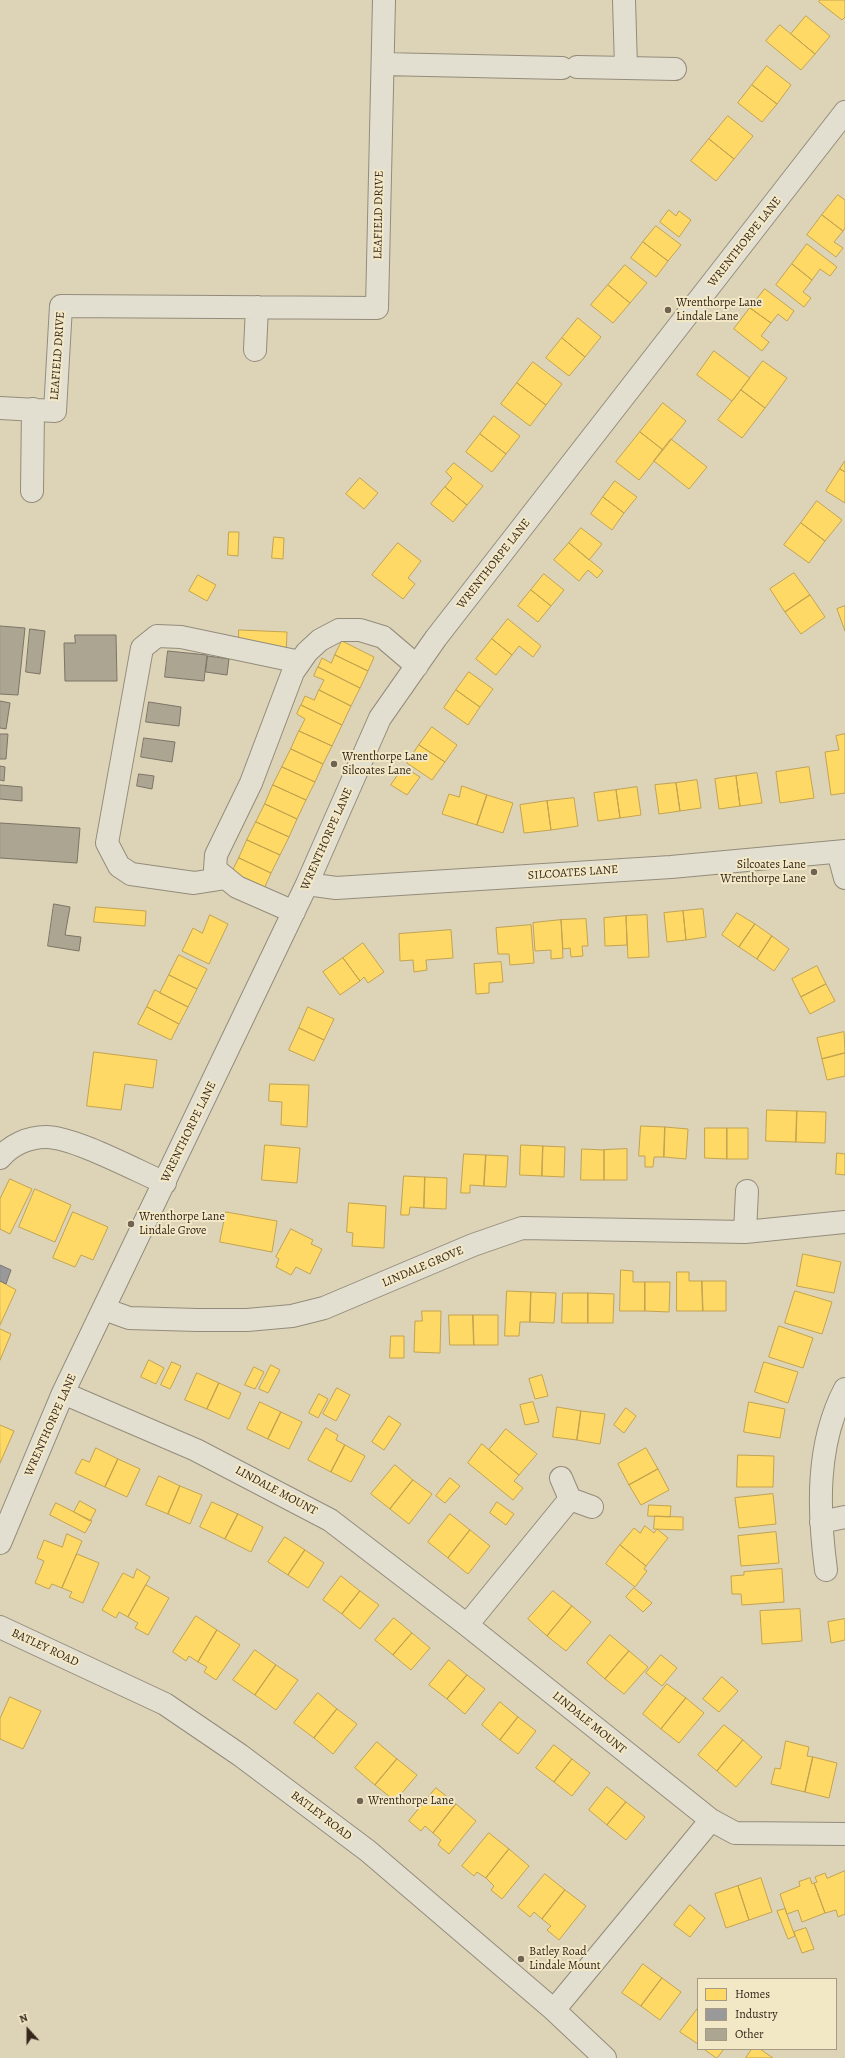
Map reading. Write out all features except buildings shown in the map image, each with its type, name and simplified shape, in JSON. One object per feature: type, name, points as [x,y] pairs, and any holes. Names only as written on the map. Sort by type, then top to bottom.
[{"type":"street","name":"LEAFIELD DRIVE","points":[[0,408],[55,411],[61,306],[377,308],[384,0]]},
{"type":"street","points":[[624,0],[626,66]]},
{"type":"street","points":[[383,64],[569,67],[626,66],[675,69]]},
{"type":"street","name":"WRENTHORPE LANE","points":[[0,1543],[63,1393],[294,912],[380,718],[441,632],[845,112]]},
{"type":"street","points":[[255,350],[257,307]]},
{"type":"street","name":"LEAFIELD DRIVE","points":[[32,491],[33,409]]},
{"type":"street","points":[[294,912],[237,887],[215,869],[216,855],[251,783],[293,672],[307,652],[320,640],[339,630],[360,630],[383,637],[417,666]]},
{"type":"street","points":[[226,878],[194,883],[131,874],[119,866],[107,843],[142,648],[157,636],[181,637],[300,662]]},
{"type":"street","name":"SILCOATES LANE","points":[[307,884],[336,888],[671,867],[842,852],[845,878]]},
{"type":"street","points":[[0,1158],[15,1145],[23,1141],[35,1138],[55,1138],[97,1153],[165,1183]]},
{"type":"street","points":[[745,1232],[747,1191]]},
{"type":"street","name":"LINDALE GROVE","points":[[104,1308],[129,1318],[247,1320],[292,1316],[324,1308],[460,1251],[522,1228],[745,1232],[845,1222]]},
{"type":"street","points":[[826,1570],[821,1522],[820,1490],[823,1459],[829,1433],[845,1388]]},
{"type":"street","name":"LINDALE MOUNT","points":[[63,1393],[196,1450],[330,1520],[467,1625],[711,1820],[734,1834],[845,1834]]},
{"type":"street","points":[[561,1478],[570,1499],[592,1507]]},
{"type":"street","points":[[467,1625],[570,1499]]},
{"type":"street","points":[[821,1522],[845,1518]]},
{"type":"street","name":"BATLEY ROAD","points":[[0,1627],[165,1704],[240,1755],[368,1851],[554,2010],[605,2058]]},
{"type":"street","points":[[554,2010],[711,1820]]},
{"type":"place","name":"Wrenthorpe Lane Lindale Lane","points":[[668,310]]},
{"type":"place","name":"Wrenthorpe Lane Silcoates Lane","points":[[334,764]]},
{"type":"place","name":"Silcoates Lane Wrenthorpe Lane","points":[[814,872]]},
{"type":"place","name":"Wrenthorpe Lane Lindale Grove","points":[[131,1224]]},
{"type":"place","name":"Wrenthorpe Lane","points":[[360,1801]]},
{"type":"place","name":"Batley Road Lindale Mount","points":[[521,1959]]}]
